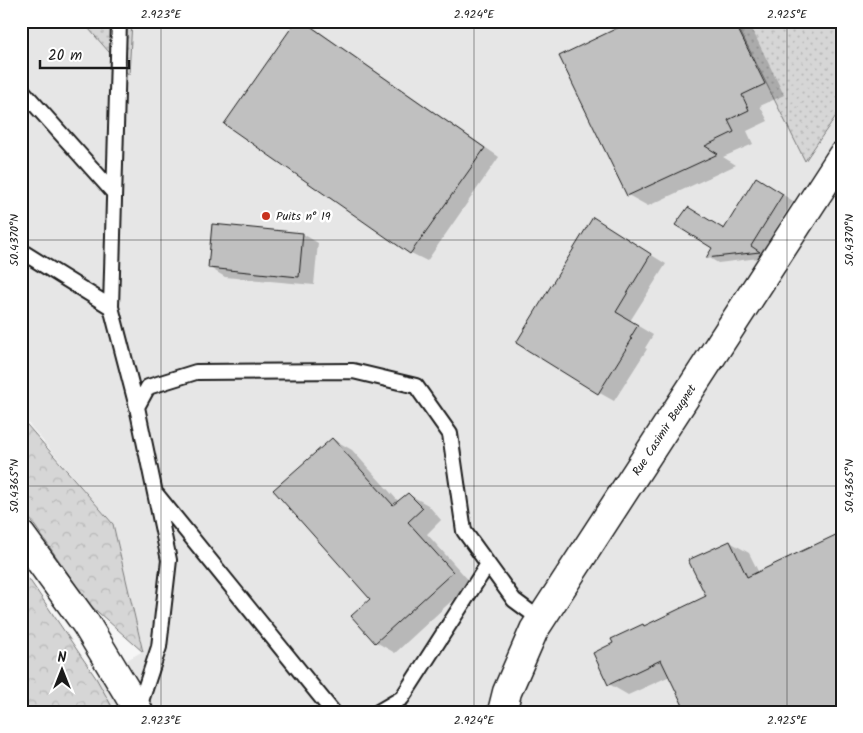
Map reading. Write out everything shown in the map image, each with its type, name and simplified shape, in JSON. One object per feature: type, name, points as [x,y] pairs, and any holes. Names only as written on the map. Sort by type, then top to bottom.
[{"type":"main road","name":"Rue Casimir Beugnet","points":[[502,712],[507,692],[534,630],[842,156]]},
{"type":"main road","points":[[21,535],[86,624],[138,711]]},
{"type":"lane","points":[[119,21],[111,307],[137,407],[170,560],[159,647],[138,711]]},
{"type":"lane","points":[[21,89],[114,193]]},
{"type":"lane","points":[[21,251],[111,307]]},
{"type":"lane","points":[[137,407],[148,387],[196,372],[353,371],[416,386],[450,434],[464,531],[514,600],[541,620]]},
{"type":"lane","points":[[155,492],[333,712]]},
{"type":"lane","points":[[378,712],[402,698],[488,564]]},
{"type":"shaded area","points":[[21,21],[82,21],[129,74],[132,21],[735,21],[805,161],[842,107],[842,712],[36,712],[143,651],[113,524],[21,415]]},
{"type":"green space","points":[[82,21],[132,21],[129,75]]},
{"type":"green space","points":[[735,21],[842,21],[842,107],[805,161]]},
{"type":"green space","points":[[21,418],[113,524],[143,652],[90,605],[21,506]]},
{"type":"green space","points":[[21,571],[29,579],[96,678],[115,712],[21,712]]},
{"type":"building","points":[[296,21],[303,21],[485,148],[410,254],[224,124]]},
{"type":"building","points":[[632,21],[734,21],[765,84],[742,95],[749,110],[728,120],[734,132],[705,146],[718,154],[627,196],[559,56]]},
{"type":"building","points":[[756,177],[783,194],[751,246],[760,252],[706,258],[712,248],[675,225],[688,207],[724,229]]},
{"type":"building","points":[[593,217],[651,254],[616,312],[638,325],[630,338],[632,339],[598,394],[516,343]]},
{"type":"building","points":[[212,224],[303,233],[299,277],[208,268]]},
{"type":"building","points":[[332,438],[393,505],[408,493],[423,508],[408,522],[453,572],[375,643],[351,616],[370,599],[273,490]]},
{"type":"building","points":[[842,532],[842,712],[686,712],[661,660],[608,685],[593,653],[613,643],[611,639],[643,624],[644,626],[706,596],[688,560],[730,541],[747,577]]},
{"type":"place","name":"Puits n° 19","points":[[266,216]]}]
